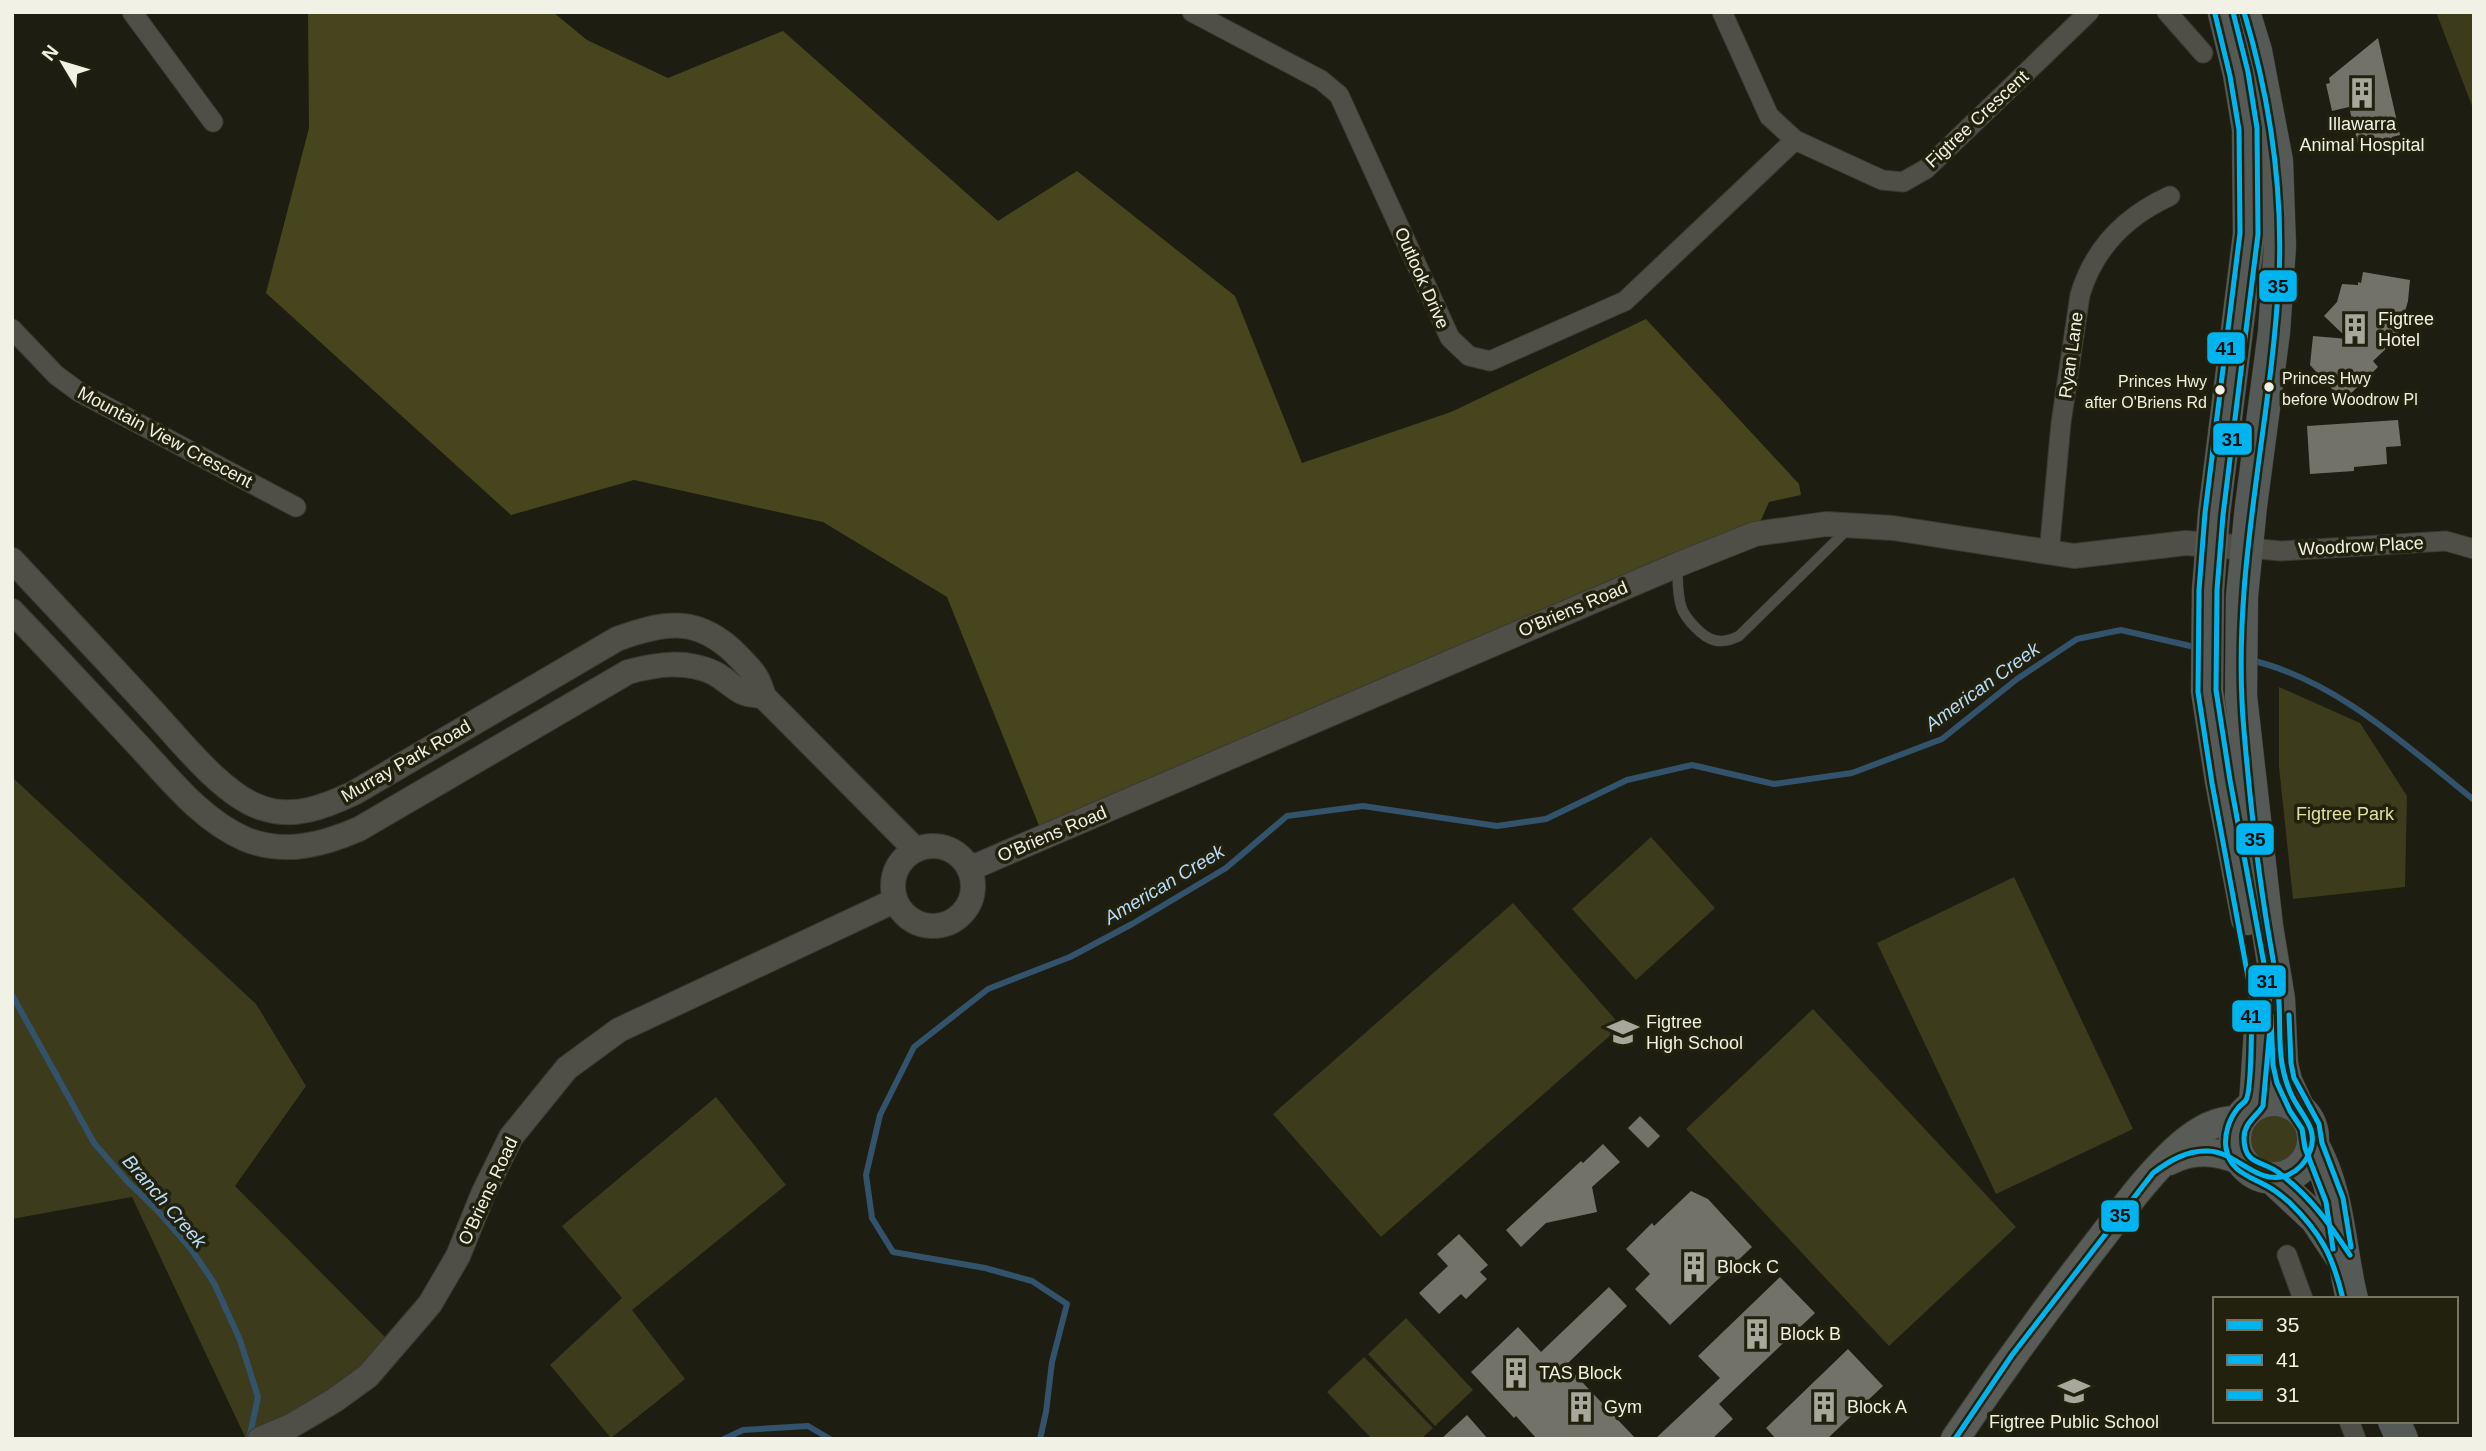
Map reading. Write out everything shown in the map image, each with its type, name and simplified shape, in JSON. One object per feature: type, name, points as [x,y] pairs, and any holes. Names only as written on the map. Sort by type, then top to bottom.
[{"type":"main road","points":[[2224,12],[2239,74],[2248,129],[2249,234],[2212,545],[2208,596],[2207,691],[2260,992],[2261,1027],[2247,1112],[2235,1140],[2240,1160]]},
{"type":"main road","points":[[2244,12],[2256,51],[2277,161],[2280,246],[2274,332],[2242,596],[2241,696],[2267,926],[2279,999],[2282,1063],[2286,1081],[2311,1127],[2313,1145],[2335,1200],[2352,1297]]},
{"type":"main road","points":[[1955,1439],[2081,1263],[2160,1165],[2201,1130],[2269,1100],[2284,1101],[2298,1107]]},
{"type":"main road","points":[[2160,1165],[2178,1156],[2198,1151],[2216,1152],[2240,1160],[2251,1171],[2280,1178],[2296,1172],[2313,1145]]},
{"type":"main road","points":[[2272,1178],[2316,1219],[2343,1259]]},
{"type":"main road","points":[[2394,1423],[2402,1439]]},
{"type":"street","points":[[132,12],[213,122]]},
{"type":"street","name":"Outlook Drive","points":[[1192,12],[1321,80],[1339,95],[1450,338],[1468,356],[1490,361],[1625,301],[1795,140]]},
{"type":"street","name":"Figtree Crescent","points":[[1722,12],[1769,116],[1795,140],[1882,180],[1903,182],[1926,169],[2089,12]]},
{"type":"street","points":[[2167,12],[2203,53]]},
{"type":"street","name":"Ryan Lane","points":[[2049,554],[2062,423],[2080,295],[2086,275],[2104,245],[2121,228],[2147,206],[2170,196]]},
{"type":"street","name":"Mountain View Crescent","points":[[12,329],[56,375],[79,393],[296,507]]},
{"type":"street","name":"O'Briens Road","points":[[969,869],[1676,565],[1755,534],[1799,527],[1852,524],[1893,528],[2049,554],[2097,554],[2176,543],[2247,548]]},
{"type":"street","name":"Woodrow Place","points":[[2247,548],[2281,551],[2446,541],[2474,549]]},
{"type":"street","name":"Murray Park Road","points":[[12,560],[198,759],[243,801],[264,809],[285,813],[328,806],[617,639],[654,627],[685,625],[701,629],[730,648],[757,676],[764,697],[916,850]]},
{"type":"street","name":"Murray Park Road","points":[[12,611],[195,805],[231,832],[246,839],[278,847],[302,847],[340,838],[359,829],[628,672],[650,666],[693,666],[715,674],[742,692],[764,697]]},
{"type":"street","points":[[231,832],[243,801]]},
{"type":"street","points":[[926,846],[947,848],[964,860],[969,869],[973,887],[970,901],[963,913],[952,921],[939,926],[912,921],[894,901],[894,876],[906,856],[916,850],[926,846]]},
{"type":"street","name":"O'Briens Road","points":[[260,1439],[335,1400],[368,1376],[430,1304],[458,1256],[483,1194],[512,1137],[567,1068],[619,1030],[894,901]]},
{"type":"street","points":[[2287,1255],[2302,1297]]},
{"type":"lane","points":[[1676,565],[1683,614],[1702,634],[1714,641],[1727,642],[1739,636],[1852,524]]},
{"type":"green space","points":[[2436,12],[2474,12],[2474,111]]},
{"type":"green space","name":"Figtree Park","points":[[2279,687],[2360,723],[2407,796],[2405,887],[2293,899],[2279,767]]},
{"type":"green space","points":[[12,777],[256,1004],[306,1086],[235,1186],[394,1346],[260,1439],[246,1439],[132,1197],[12,1219]]},
{"type":"green space","points":[[1651,837],[1715,908],[1636,980],[1572,909]]},
{"type":"green space","points":[[2014,877],[2133,1129],[1996,1194],[1877,943]]},
{"type":"green space","points":[[1513,903],[1621,1026],[1381,1237],[1273,1114]]},
{"type":"green space","points":[[1813,1009],[2016,1227],[1889,1346],[1686,1129]]},
{"type":"green space","points":[[716,1097],[786,1185],[632,1310],[685,1379],[611,1438],[550,1365],[622,1298],[562,1226]]},
{"type":"green space","points":[[2275,1114],[2292,1121],[2299,1138],[2292,1155],[2275,1162],[2258,1155],[2251,1138],[2258,1121]]},
{"type":"green space","points":[[1406,1318],[1473,1390],[1435,1426],[1368,1354]]},
{"type":"green space","points":[[1364,1357],[1433,1428],[1421,1439],[1372,1439],[1327,1392]]},
{"type":"shaded area","points":[[308,12],[553,12],[587,40],[668,78],[783,31],[998,221],[1077,171],[1235,296],[1302,463],[1451,412],[1646,319],[1799,484],[1801,495],[1769,502],[1755,534],[1044,838],[947,597],[823,522],[634,480],[511,515],[266,293],[309,128]]},
{"type":"building","name":"Illawarra Animal Hospital","points":[[2378,38],[2400,135],[2392,137],[2392,140],[2359,148],[2349,107],[2332,111],[2326,84],[2330,83],[2329,78]]},
{"type":"building","points":[[2363,272],[2410,280],[2408,301],[2399,332],[2392,343],[2373,361],[2378,367],[2343,401],[2310,365],[2313,336],[2348,339],[2324,316],[2337,302],[2342,284],[2358,285]]},
{"type":"building","points":[[2398,420],[2401,446],[2386,447],[2387,464],[2354,467],[2354,471],[2310,474],[2307,426]]},
{"type":"building","points":[[1640,1116],[1660,1136],[1648,1148],[1628,1128]]},
{"type":"building","points":[[1603,1144],[1620,1162],[1592,1187],[1597,1212],[1546,1223],[1521,1247],[1506,1230]]},
{"type":"building","name":"Block C","points":[[1691,1191],[1708,1199],[1752,1247],[1670,1325],[1635,1289],[1650,1274],[1626,1249]]},
{"type":"building","points":[[1459,1234],[1488,1265],[1480,1272],[1487,1279],[1466,1299],[1461,1294],[1439,1314],[1419,1293],[1448,1266],[1437,1254]]},
{"type":"building","name":"Block B","points":[[1780,1277],[1815,1313],[1719,1404],[1733,1419],[1712,1439],[1655,1439],[1720,1378],[1698,1356]]},
{"type":"building","points":[[1609,1287],[1627,1306],[1566,1365],[1636,1439],[1537,1439],[1471,1372],[1518,1327],[1541,1352]]},
{"type":"building","name":"Block A","points":[[1848,1349],[1883,1386],[1827,1439],[1776,1439],[1766,1428]]},
{"type":"building","points":[[1467,1415],[1488,1439],[1441,1439]]},
{"type":"waterway","name":"American Creek","points":[[1040,1439],[1052,1362],[1067,1304],[1032,1281],[985,1268],[893,1252],[872,1218],[866,1175],[880,1115],[914,1047],[988,989],[1070,957],[1132,924],[1226,868],[1287,816],[1363,806],[1497,826],[1546,819],[1627,780],[1692,765],[1774,784],[1852,773],[1942,739],[2017,679],[2077,639],[2121,630],[2199,648]]},
{"type":"waterway","name":"American Creek","points":[[2250,660],[2312,682],[2341,699],[2397,737],[2474,800]]},
{"type":"waterway","name":"Branch Creek","points":[[12,995],[94,1143],[191,1249],[214,1283],[240,1340],[258,1397],[249,1439]]},
{"type":"waterway","name":"American Creek","points":[[724,1439],[743,1430],[808,1426],[830,1439]]},
{"type":"transit line","name":"31","points":[[2233,12],[2248,72],[2257,128],[2258,234],[2223,515],[2217,590],[2216,690],[2269,991],[2270,1028],[2263,1106],[2246,1128],[2244,1138],[2247,1153],[2251,1158],[2273,1169],[2300,1191],[2350,1255]]},
{"type":"transit line","name":"35","points":[[1955,1439],[2012,1355],[2153,1173],[2179,1157],[2208,1151],[2229,1157],[2257,1173],[2277,1177],[2288,1175],[2306,1159],[2312,1143],[2311,1129],[2290,1092],[2282,1064],[2278,991],[2258,862],[2244,731],[2242,615],[2253,503],[2275,334],[2280,243],[2277,177],[2268,110],[2244,12]]},
{"type":"transit line","name":"41","points":[[2215,14],[2230,76],[2239,130],[2240,233],[2205,513],[2199,590],[2198,692],[2251,993],[2248,1093],[2230,1122],[2226,1148],[2236,1168],[2278,1193],[2310,1224],[2330,1258],[2342,1297]]},
{"type":"transit line","name":"41","points":[[2271,1015],[2273,1065],[2277,1083],[2302,1129],[2305,1148],[2326,1202],[2333,1249]]},
{"type":"transit line","name":"31","points":[[2289,1015],[2294,1078],[2319,1124],[2322,1143],[2343,1198],[2351,1247]]},
{"type":"place","name":"Illawarra Animal Hospital","points":[[2362,93]]},
{"type":"place","name":"Figtree Hotel","points":[[2355,329]]},
{"type":"place","name":"Princes Hwy before Woodrow Pl","points":[[2269,387]]},
{"type":"place","name":"Princes Hwy after O'Briens Rd","points":[[2220,390]]},
{"type":"place","name":"Figtree High School","points":[[1623,1032]]},
{"type":"place","name":"Block C","points":[[1694,1267]]},
{"type":"place","name":"Block B","points":[[1757,1334]]},
{"type":"place","name":"TAS Block","points":[[1516,1373]]},
{"type":"place","name":"Figtree Public School","points":[[2074,1391]]},
{"type":"place","name":"Gym","points":[[1581,1407]]},
{"type":"place","name":"Block A","points":[[1824,1407]]}]
